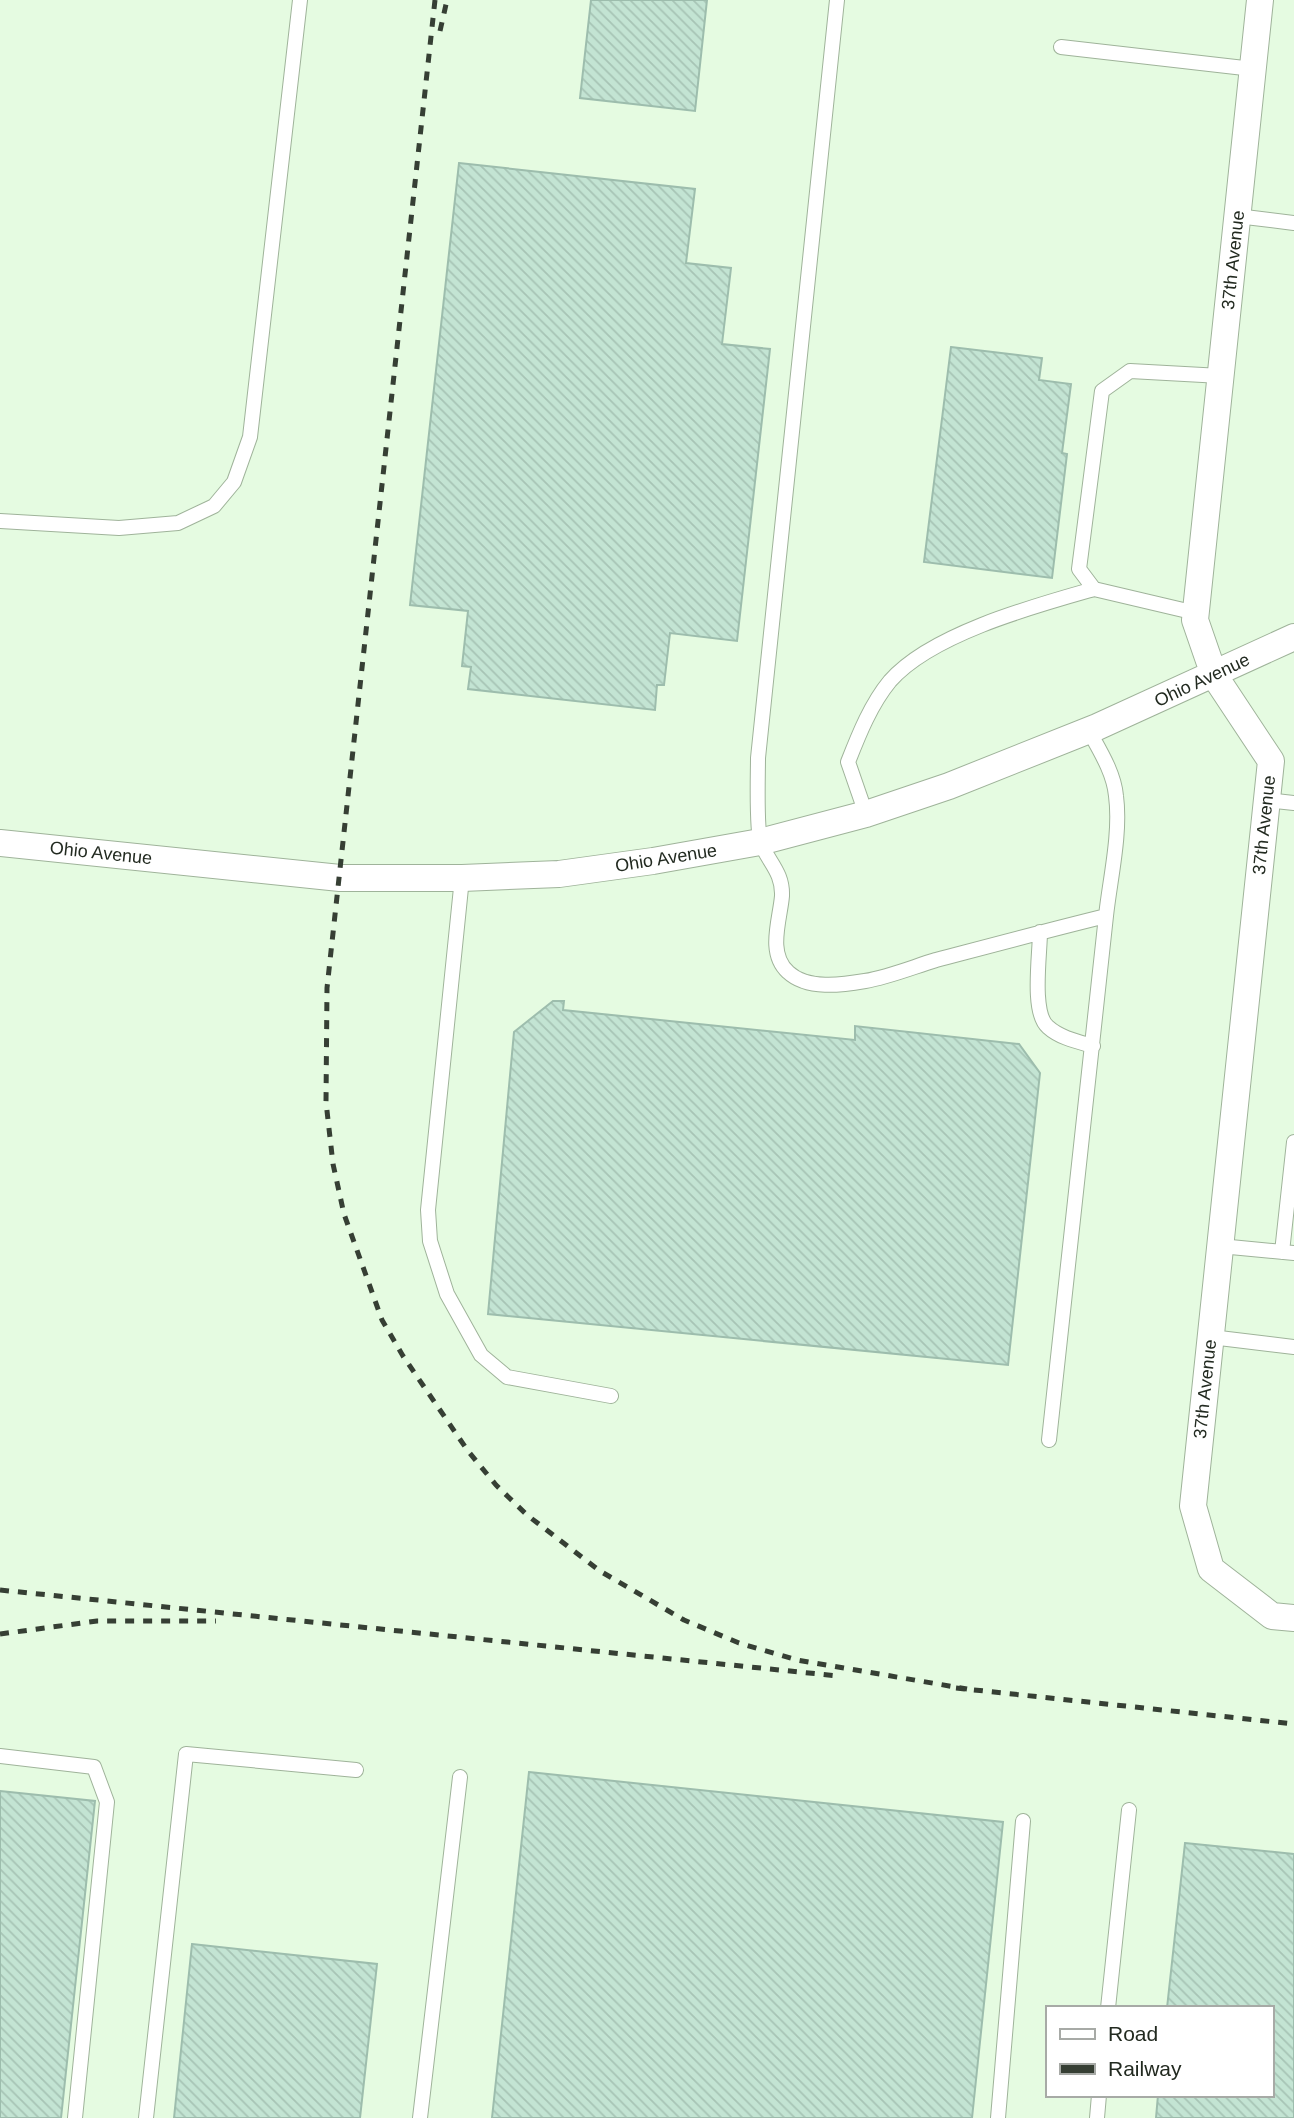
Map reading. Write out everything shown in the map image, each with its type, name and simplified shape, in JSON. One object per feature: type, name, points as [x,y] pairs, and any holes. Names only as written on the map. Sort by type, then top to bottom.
[{"type":"street","name":"37th Avenue","points":[[1260,0],[1195,620],[1214,675],[1271,761],[1193,1506],[1210,1569],[1272,1616],[1294,1619]]},
{"type":"street","name":"Ohio Avenue","points":[[0,843],[340,878],[462,878],[559,874],[653,861],[760,842],[866,814],[949,786],[1089,731],[1294,637]]},
{"type":"lane","points":[[0,521],[119,528],[178,523],[214,506],[234,482],[250,437],[300,0]]},
{"type":"lane","points":[[837,0],[758,758],[760,842],[778,870],[782,895],[777,930],[779,961],[789,973],[805,982],[824,985],[866,981],[1106,916]]},
{"type":"lane","points":[[1060,47],[1253,69]]},
{"type":"lane","points":[[1237,216],[1294,223]]},
{"type":"lane","points":[[1094,589],[1079,569],[1102,391],[1130,371],[1221,376]]},
{"type":"lane","points":[[866,814],[848,762],[861,727],[891,681],[928,650],[1016,611],[1094,589],[1196,613]]},
{"type":"lane","points":[[1049,1440],[1116,826],[1116,796],[1109,770],[1089,731]]},
{"type":"lane","points":[[1267,800],[1294,803]]},
{"type":"lane","points":[[462,878],[428,1210],[430,1241],[447,1294],[481,1355],[507,1377],[611,1396]]},
{"type":"lane","points":[[1040,932],[1038,996],[1042,1020],[1058,1034],[1093,1046]]},
{"type":"lane","points":[[1220,1246],[1288,1252],[1294,1142]]},
{"type":"lane","points":[[1210,1337],[1294,1347]]},
{"type":"lane","points":[[146,2118],[186,1754],[356,1770]]},
{"type":"lane","points":[[0,1756],[94,1767],[107,1802],[75,2118]]},
{"type":"lane","points":[[420,2118],[460,1777]]},
{"type":"lane","points":[[1108,2006],[1129,1810]]},
{"type":"lane","points":[[998,2118],[1023,1821]]},
{"type":"lane","points":[[1097,2118],[1099,2097]]},
{"type":"building","points":[[591,0],[707,0],[695,111],[580,98]]},
{"type":"building","points":[[459,163],[695,189],[686,263],[731,268],[722,344],[770,349],[737,641],[670,633],[664,685],[657,685],[655,710],[468,689],[471,667],[462,666],[468,611],[410,605]]},
{"type":"building","points":[[951,347],[1042,358],[1039,380],[1071,384],[1062,453],[1067,454],[1052,578],[924,562]]},
{"type":"building","points":[[553,1001],[564,1001],[563,1010],[855,1040],[855,1026],[1019,1044],[1040,1073],[1008,1365],[488,1314],[514,1032]]},
{"type":"building","points":[[529,1772],[1003,1822],[972,2118],[492,2118]]},
{"type":"building","points":[[0,1791],[95,1801],[61,2118],[0,2118]]},
{"type":"building","points":[[1185,1843],[1294,1854],[1294,2118],[1156,2118],[1158,2097],[1273,2097],[1273,2006],[1167,2006]]},
{"type":"building","points":[[192,1944],[377,1964],[360,2118],[174,2118]]},
{"type":"railway","points":[[435,0],[327,988],[326,1102],[333,1164],[344,1214],[382,1320],[403,1356],[468,1451],[496,1485],[527,1515],[600,1571],[684,1620],[739,1643],[797,1660],[967,1689]]},
{"type":"railway","points":[[440,31],[447,0]]},
{"type":"railway","points":[[0,1590],[838,1676]]},
{"type":"railway","points":[[0,1634],[97,1621],[216,1621]]},
{"type":"railway","points":[[956,1688],[1294,1724]]}]
